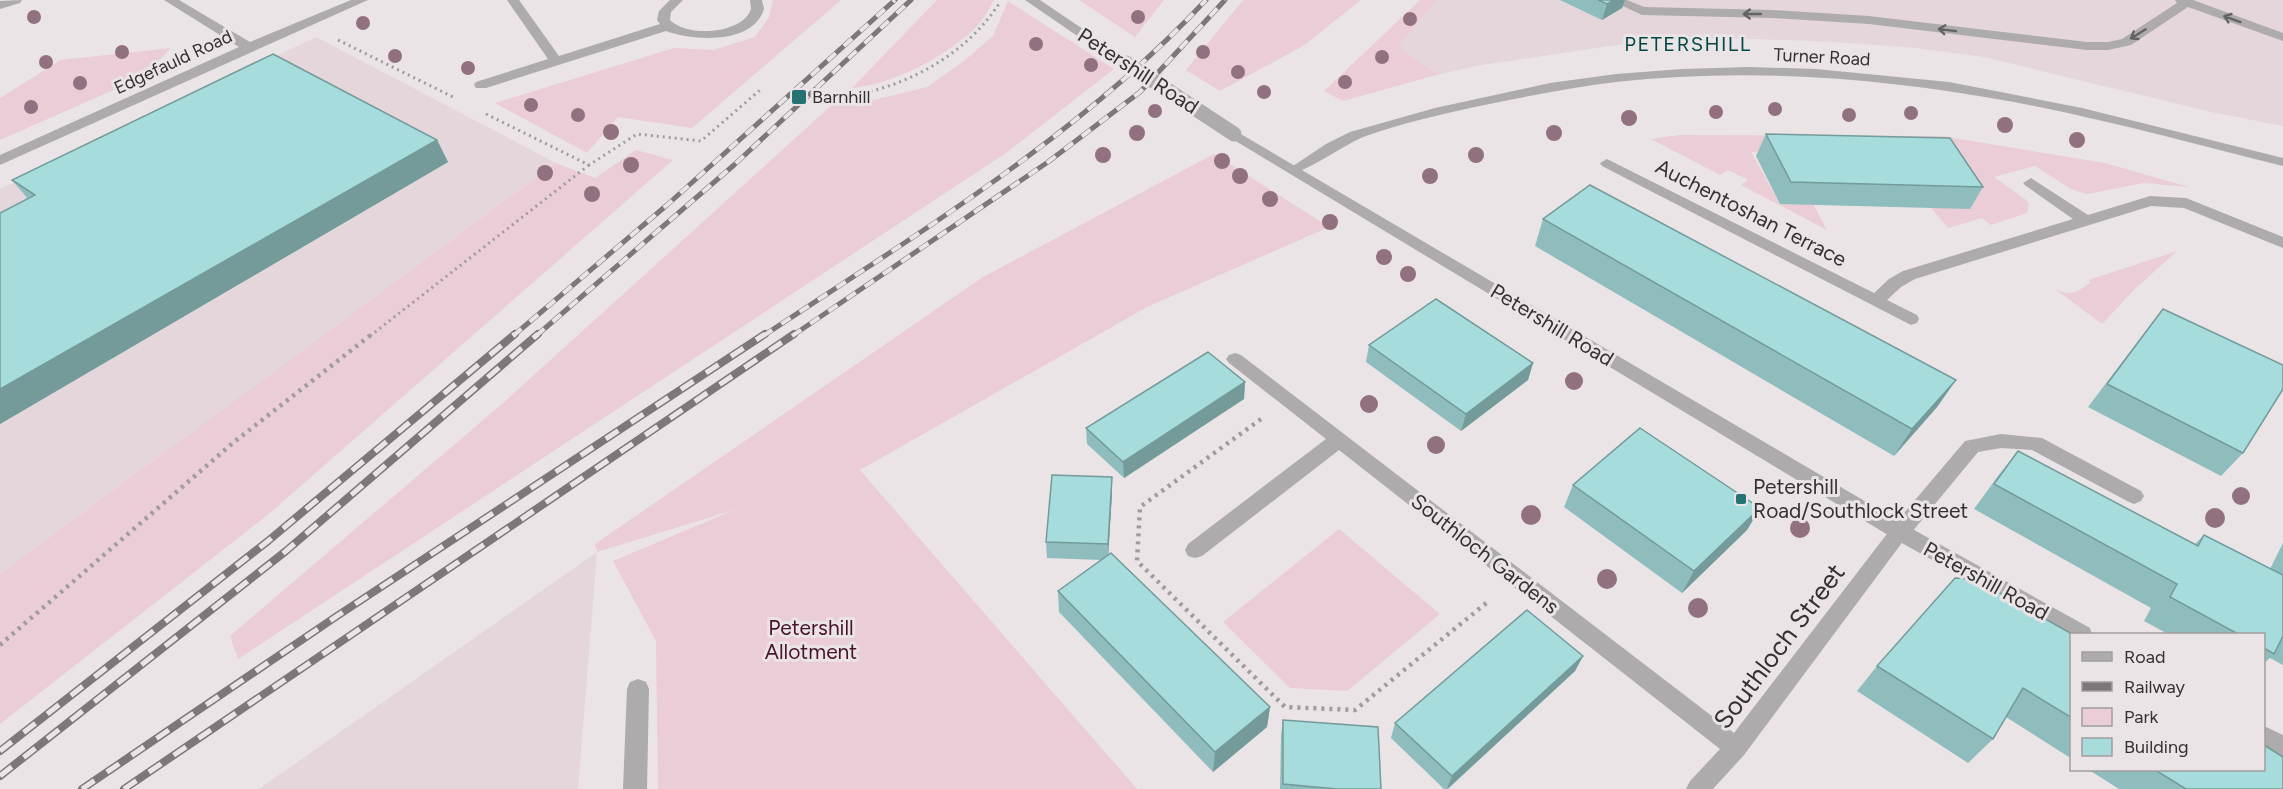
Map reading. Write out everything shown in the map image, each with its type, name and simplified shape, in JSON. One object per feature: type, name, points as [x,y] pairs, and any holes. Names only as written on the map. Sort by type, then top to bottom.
[{"type":"street","points":[[0,5],[16,0]]},
{"type":"street","points":[[170,0],[249,47]]},
{"type":"street","name":"Edgefauld Road","points":[[0,161],[249,47],[362,0]]},
{"type":"street","points":[[513,0],[556,61]]},
{"type":"street","points":[[677,0],[665,11],[664,19],[667,26],[676,32],[689,35],[722,34],[749,22],[757,14],[759,6],[756,0]]},
{"type":"street","name":"Petershill Road","points":[[1031,0],[1234,134],[1900,532],[2080,633]]},
{"type":"street","points":[[1616,0],[1642,11],[1772,14],[1850,19],[2087,46],[2108,46],[2126,42],[2184,1],[2283,38]]},
{"type":"street","points":[[481,85],[667,26]]},
{"type":"street","name":"Turner Road","points":[[1294,170],[1354,135],[1440,111],[1572,82],[1627,75],[1690,71],[1828,73],[1952,88],[2016,98],[2283,162]]},
{"type":"street","name":"Auchentoshan Terrace","points":[[1607,163],[1911,319]]},
{"type":"street","points":[[2031,183],[2085,220]]},
{"type":"street","points":[[1876,301],[1895,283],[1909,275],[2141,203],[2173,200],[2201,208],[2283,243]]},
{"type":"street","name":"Southloch Gardens","points":[[1235,359],[1736,748]]},
{"type":"street","points":[[1195,550],[1338,440]]},
{"type":"street","name":"Southloch Street","points":[[1698,789],[1736,748],[1900,532],[1972,446],[2001,441],[2035,443],[2133,496]]},
{"type":"street","points":[[635,789],[638,689]]},
{"type":"street","points":[[2265,737],[2283,747]]},
{"type":"path","points":[[841,96],[865,94],[898,84],[951,54],[987,23],[1002,0]]},
{"type":"path","points":[[303,23],[456,99]]},
{"type":"path","points":[[0,645],[234,442],[589,165],[637,134],[701,141],[760,90]]},
{"type":"path","points":[[476,109],[589,165]]},
{"type":"path","points":[[1287,401],[1140,507],[1137,561],[1285,707],[1355,710],[1517,579]]},
{"type":"shaded area","points":[[1437,0],[2283,0],[2283,126],[2211,112],[1984,57],[1916,48],[1837,42],[1756,39],[1651,40],[1481,65],[1440,74],[1410,56],[1399,45]]},
{"type":"shaded area","points":[[316,37],[556,163],[0,574],[0,189]]},
{"type":"shaded area","points":[[597,552],[578,789],[259,789]]},
{"type":"green space","points":[[773,0],[841,0],[692,128],[618,117],[587,153],[495,103],[674,48],[713,50],[755,37],[769,17]]},
{"type":"green space","points":[[937,0],[994,0],[979,24],[937,57],[885,81],[852,88]]},
{"type":"green space","points":[[1079,0],[1164,0],[1135,37]]},
{"type":"green space","points":[[1243,0],[1361,0],[1303,46],[1220,91],[1186,70]]},
{"type":"green space","points":[[1420,0],[1437,0],[1399,45],[1410,56],[1440,74],[1343,101],[1324,91]]},
{"type":"green space","points":[[1008,1],[1114,69],[1006,153],[238,659],[230,636],[503,403],[833,104],[857,104],[927,87],[964,61],[993,36]]},
{"type":"green space","points":[[171,48],[143,77],[0,140],[0,98],[61,60]]},
{"type":"green space","points":[[1679,135],[1942,136],[2105,163],[2189,187],[2144,183],[2087,194],[2071,189],[2035,166],[1994,177],[2026,200],[2029,205],[2027,213],[1991,225],[1982,218],[1948,228],[1931,208],[1970,208],[1784,153],[1751,152],[1780,204],[1813,204],[1827,230],[1741,185],[1748,180],[1728,170],[1720,175],[1651,139]]},
{"type":"green space","points":[[636,150],[673,160],[270,513],[0,724],[0,574],[556,163],[595,178]]},
{"type":"green space","name":"Petershill Allotment","points":[[1214,154],[1329,227],[1147,307],[860,470],[1137,789],[658,789],[656,641],[613,561],[734,510],[597,552],[595,544],[983,277]]},
{"type":"green space","points":[[2177,251],[2136,288],[2102,324],[2055,289],[2065,293],[2073,292],[2090,283],[2089,280]]},
{"type":"green space","points":[[1339,529],[1440,614],[1347,691],[1290,688],[1223,622]]},
{"type":"building","points":[[1598,0],[1614,0],[1607,4]]},
{"type":"building","points":[[273,54],[437,140],[0,389],[0,213],[35,195],[12,180]]},
{"type":"building","points":[[1766,134],[1950,138],[1983,187],[1791,182]]},
{"type":"building","points":[[1590,185],[1956,380],[1912,429],[1543,219]]},
{"type":"building","points":[[1436,299],[1533,363],[1466,414],[1369,345]]},
{"type":"building","points":[[2163,309],[2283,365],[2283,389],[2243,453],[2107,384]]},
{"type":"building","points":[[1208,352],[1245,382],[1123,462],[1086,428]]},
{"type":"building","points":[[1640,428],[1760,508],[1694,571],[1573,485]]},
{"type":"building","points":[[2018,451],[2198,546],[2204,535],[2283,575],[2283,636],[2274,654],[2265,649],[2265,633],[2236,633],[2170,597],[2177,584],[1994,484]]},
{"type":"building","points":[[1052,475],[1112,477],[1108,544],[1046,542]]},
{"type":"building","points":[[1111,553],[1270,707],[1215,752],[1058,591]]},
{"type":"building","points":[[1955,578],[1975,579],[2070,633],[2070,717],[2023,688],[1993,739],[1877,666]]},
{"type":"building","points":[[1527,610],[1583,656],[1452,776],[1395,723]]},
{"type":"building","points":[[1283,720],[1378,727],[1381,789],[1337,789],[1283,784]]},
{"type":"building","points":[[2265,746],[2283,757],[2283,789],[2186,789],[2157,771],[2265,771]]},
{"type":"railway","points":[[513,336],[667,205],[895,0]]},
{"type":"railway","points":[[536,336],[734,165],[911,0]]},
{"type":"railway","points":[[763,336],[937,221],[1051,139],[1105,96],[1206,0]]},
{"type":"railway","points":[[792,336],[1048,162],[1140,92],[1225,0]]},
{"type":"railway","points":[[0,751],[268,541],[515,334]]},
{"type":"railway","points":[[0,776],[286,551],[538,334]]},
{"type":"railway","points":[[82,789],[337,616],[765,334]]},
{"type":"railway","points":[[124,789],[794,334]]},
{"type":"place","name":"Barnhill","points":[[799,97]]},
{"type":"place","name":"Petershill Road/Southlock Street","points":[[1741,499]]},
{"type":"district","name":"PETERSHILL","points":[[1688,44]]}]
